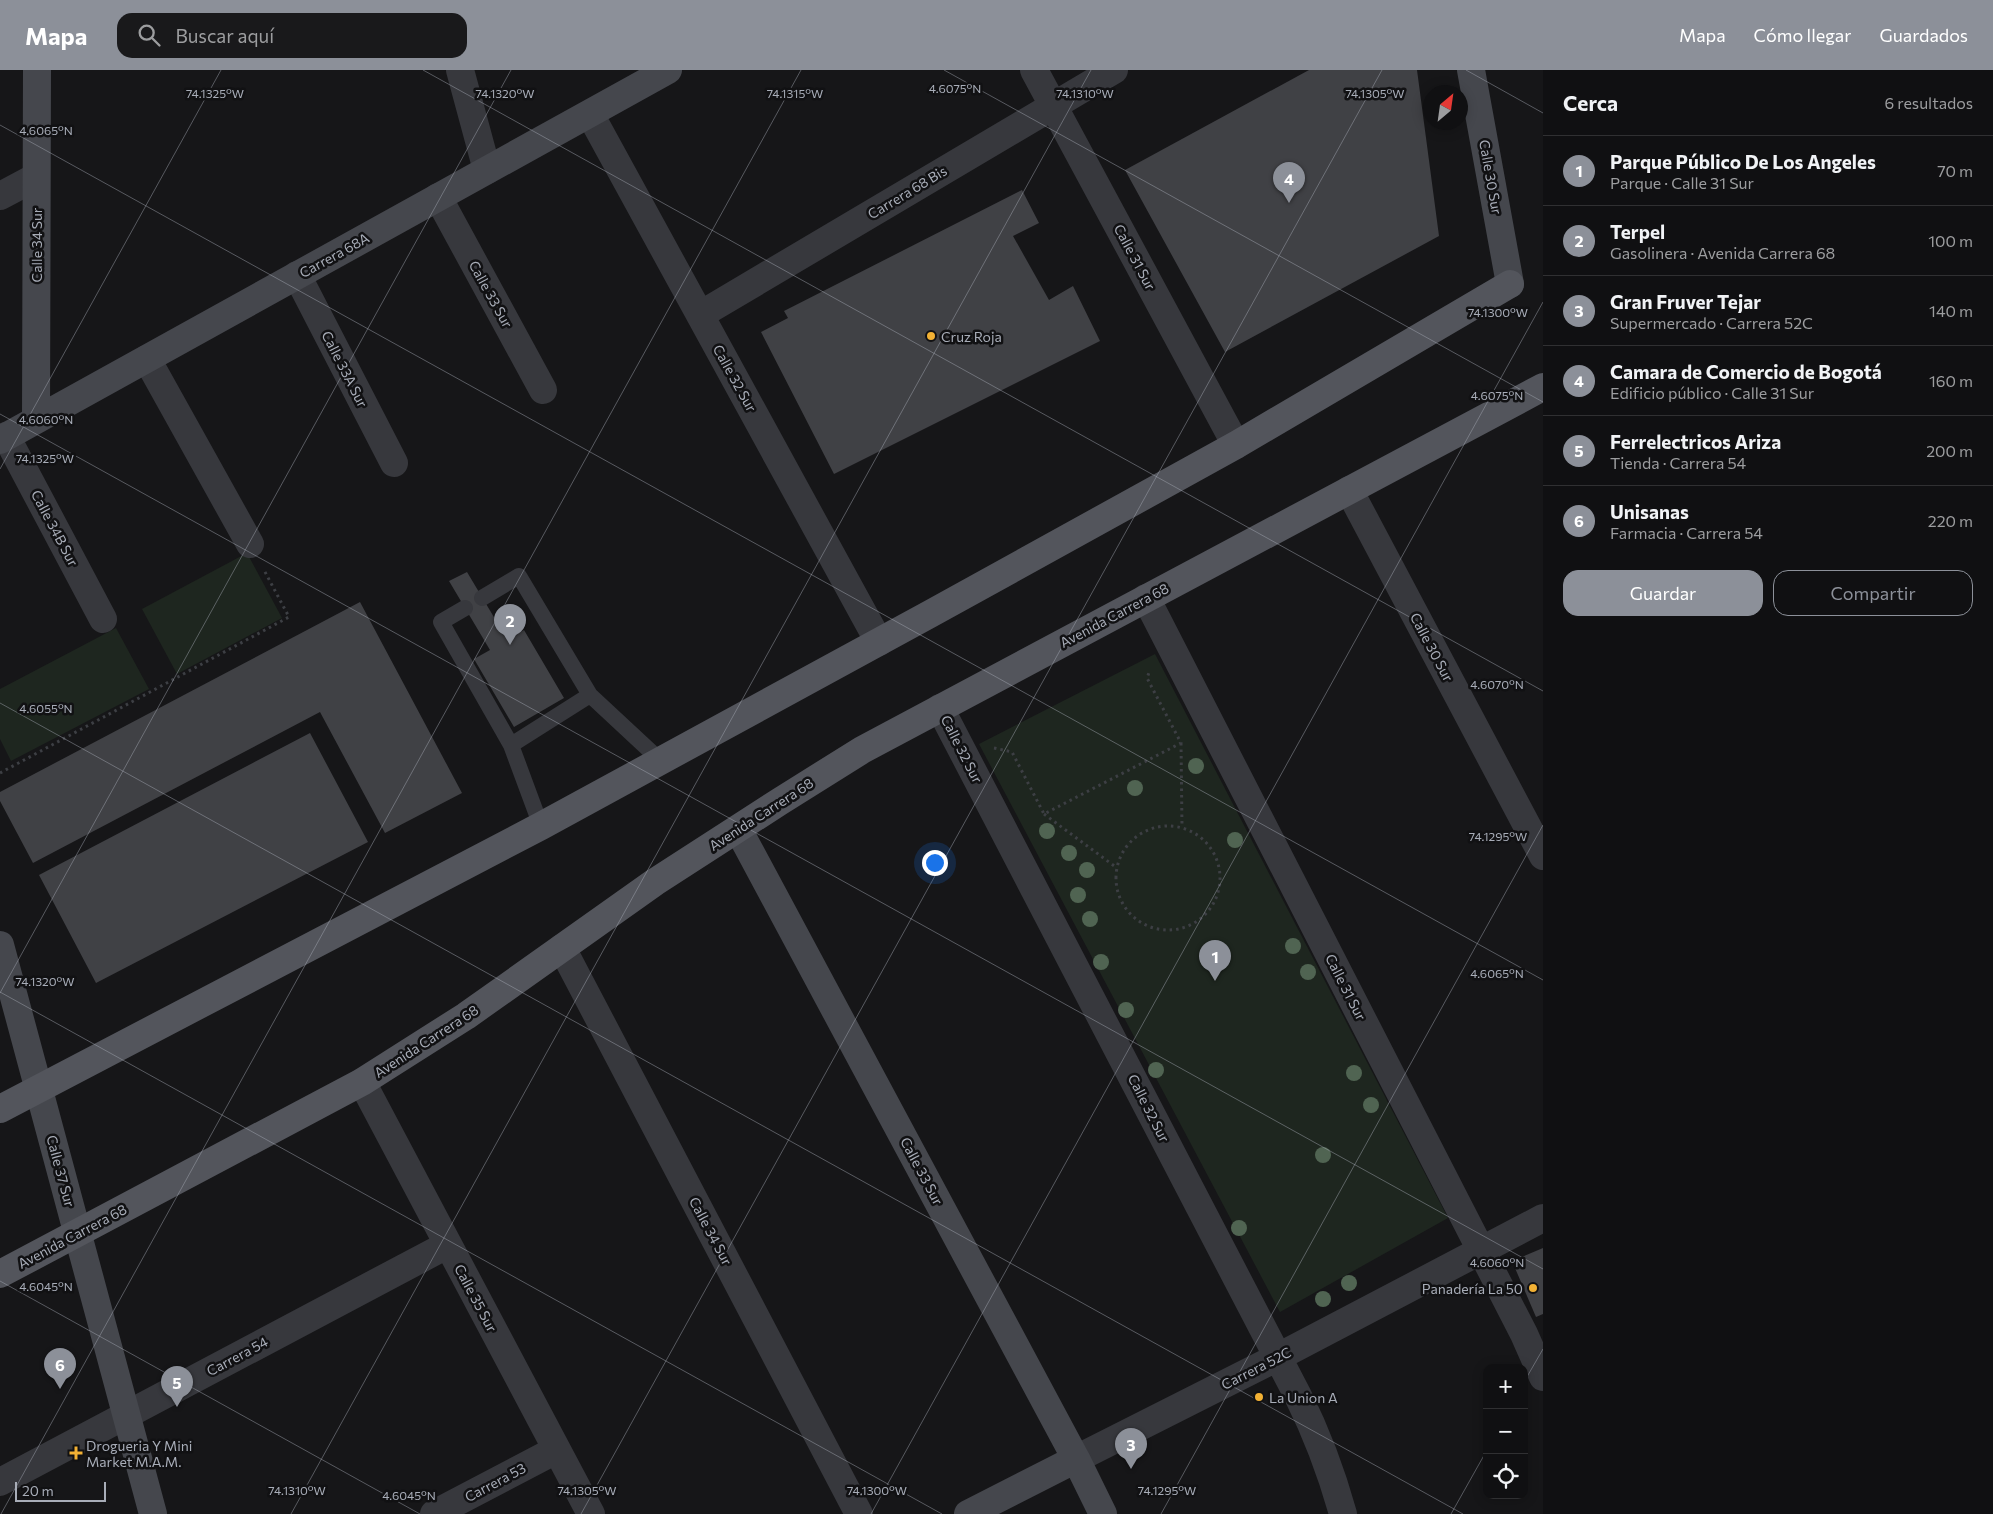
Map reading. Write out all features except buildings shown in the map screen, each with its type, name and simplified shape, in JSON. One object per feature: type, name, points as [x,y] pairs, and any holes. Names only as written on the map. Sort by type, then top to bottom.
[{"type":"main road","points":[[0,1109],[541,826],[879,642],[1236,445],[1510,284]]},
{"type":"main road","name":"Avenida Carrera 68","points":[[0,1274],[362,1082],[466,1016],[655,882],[862,750],[1543,387]]},
{"type":"street","name":"Calle 34 Sur","points":[[36,420],[37,70]]},
{"type":"street","points":[[460,70],[487,170]]},
{"type":"street","name":"Carrera 68A","points":[[3,438],[668,70]]},
{"type":"street","name":"Calle 31 Sur","points":[[1034,70],[1236,445]]},
{"type":"street","name":"Carrera 68 Bis","points":[[700,315],[1114,70]]},
{"type":"street","name":"Calle 30 Sur","points":[[1471,70],[1510,284]]},
{"type":"street","name":"Calle 32 Sur","points":[[590,114],[879,642]]},
{"type":"street","points":[[0,196],[36,177]]},
{"type":"street","name":"Calle 33 Sur","points":[[438,198],[543,390]]},
{"type":"street","name":"Calle 33A Sur","points":[[297,275],[394,463]]},
{"type":"street","points":[[147,359],[250,544]]},
{"type":"street","name":"Calle 34B Sur","points":[[3,438],[103,619]]},
{"type":"street","name":"Calle 30 Sur","points":[[1349,490],[1543,856]]},
{"type":"street","name":"Calle 31 Sur","points":[[1146,598],[1524,1334],[1543,1377]]},
{"type":"street","name":"Calle 32 Sur","points":[[940,708],[1278,1357],[1318,1437],[1332,1474],[1343,1514]]},
{"type":"street","name":"Calle 33 Sur","points":[[738,828],[1076,1459],[1103,1514]]},
{"type":"street","name":"Calle 37 Sur","points":[[0,945],[153,1514]]},
{"type":"street","name":"Calle 34 Sur","points":[[562,948],[859,1514]]},
{"type":"street","name":"Calle 35 Sur","points":[[362,1082],[591,1514]]},
{"type":"street","name":"Carrera 52C","points":[[968,1514],[1278,1357],[1543,1218]]},
{"type":"street","name":"Carrera 54","points":[[0,1482],[447,1244]]},
{"type":"street","name":"Carrera 53","points":[[434,1514],[556,1450]]},
{"type":"lane","points":[[482,598],[519,576],[590,695],[661,761]]},
{"type":"lane","points":[[465,608],[441,622],[511,744],[541,826]]},
{"type":"lane","points":[[511,744],[590,695]]},
{"type":"path","points":[[0,773],[289,618],[250,544]]},
{"type":"path","points":[[1163,629],[1147,678],[1181,743],[1182,827]]},
{"type":"path","points":[[956,739],[1012,752],[1044,814],[1117,868]]},
{"type":"path","points":[[1044,814],[1181,743]]},
{"type":"path","points":[[1165,826],[1182,827],[1198,835],[1210,847],[1218,862],[1221,879],[1218,896],[1209,911],[1196,922],[1180,929],[1163,930],[1146,925],[1132,916],[1121,902],[1116,885],[1117,868],[1122,852],[1134,839],[1148,829],[1165,826]]},
{"type":"shaded area","points":[[247,553],[282,618],[177,674],[142,609]]},
{"type":"shaded area","points":[[116,628],[149,689],[11,761],[0,739],[0,689]]},
{"type":"shaded area","points":[[1155,654],[1448,1218],[1280,1312],[979,744]]},
{"type":"place","name":"Camara de Comercio de Bogotá","points":[[1289,203]]},
{"type":"place","name":"Cruz Roja","points":[[931,336]]},
{"type":"place","name":"Terpel","points":[[510,645]]},
{"type":"place","name":"Parque Público De Los Angeles","points":[[1215,981]]},
{"type":"place","name":"Panadería La 50","points":[[1533,1288]]},
{"type":"place","name":"Unisanas","points":[[60,1389]]},
{"type":"place","name":"La Union A","points":[[1259,1397]]},
{"type":"place","name":"Ferrelectricos Ariza","points":[[177,1407]]},
{"type":"place","name":"Drogueria Y Mini Market M.A.M.","points":[[76,1453]]},
{"type":"place","name":"Gran Fruver Tejar","points":[[1131,1469]]}]
